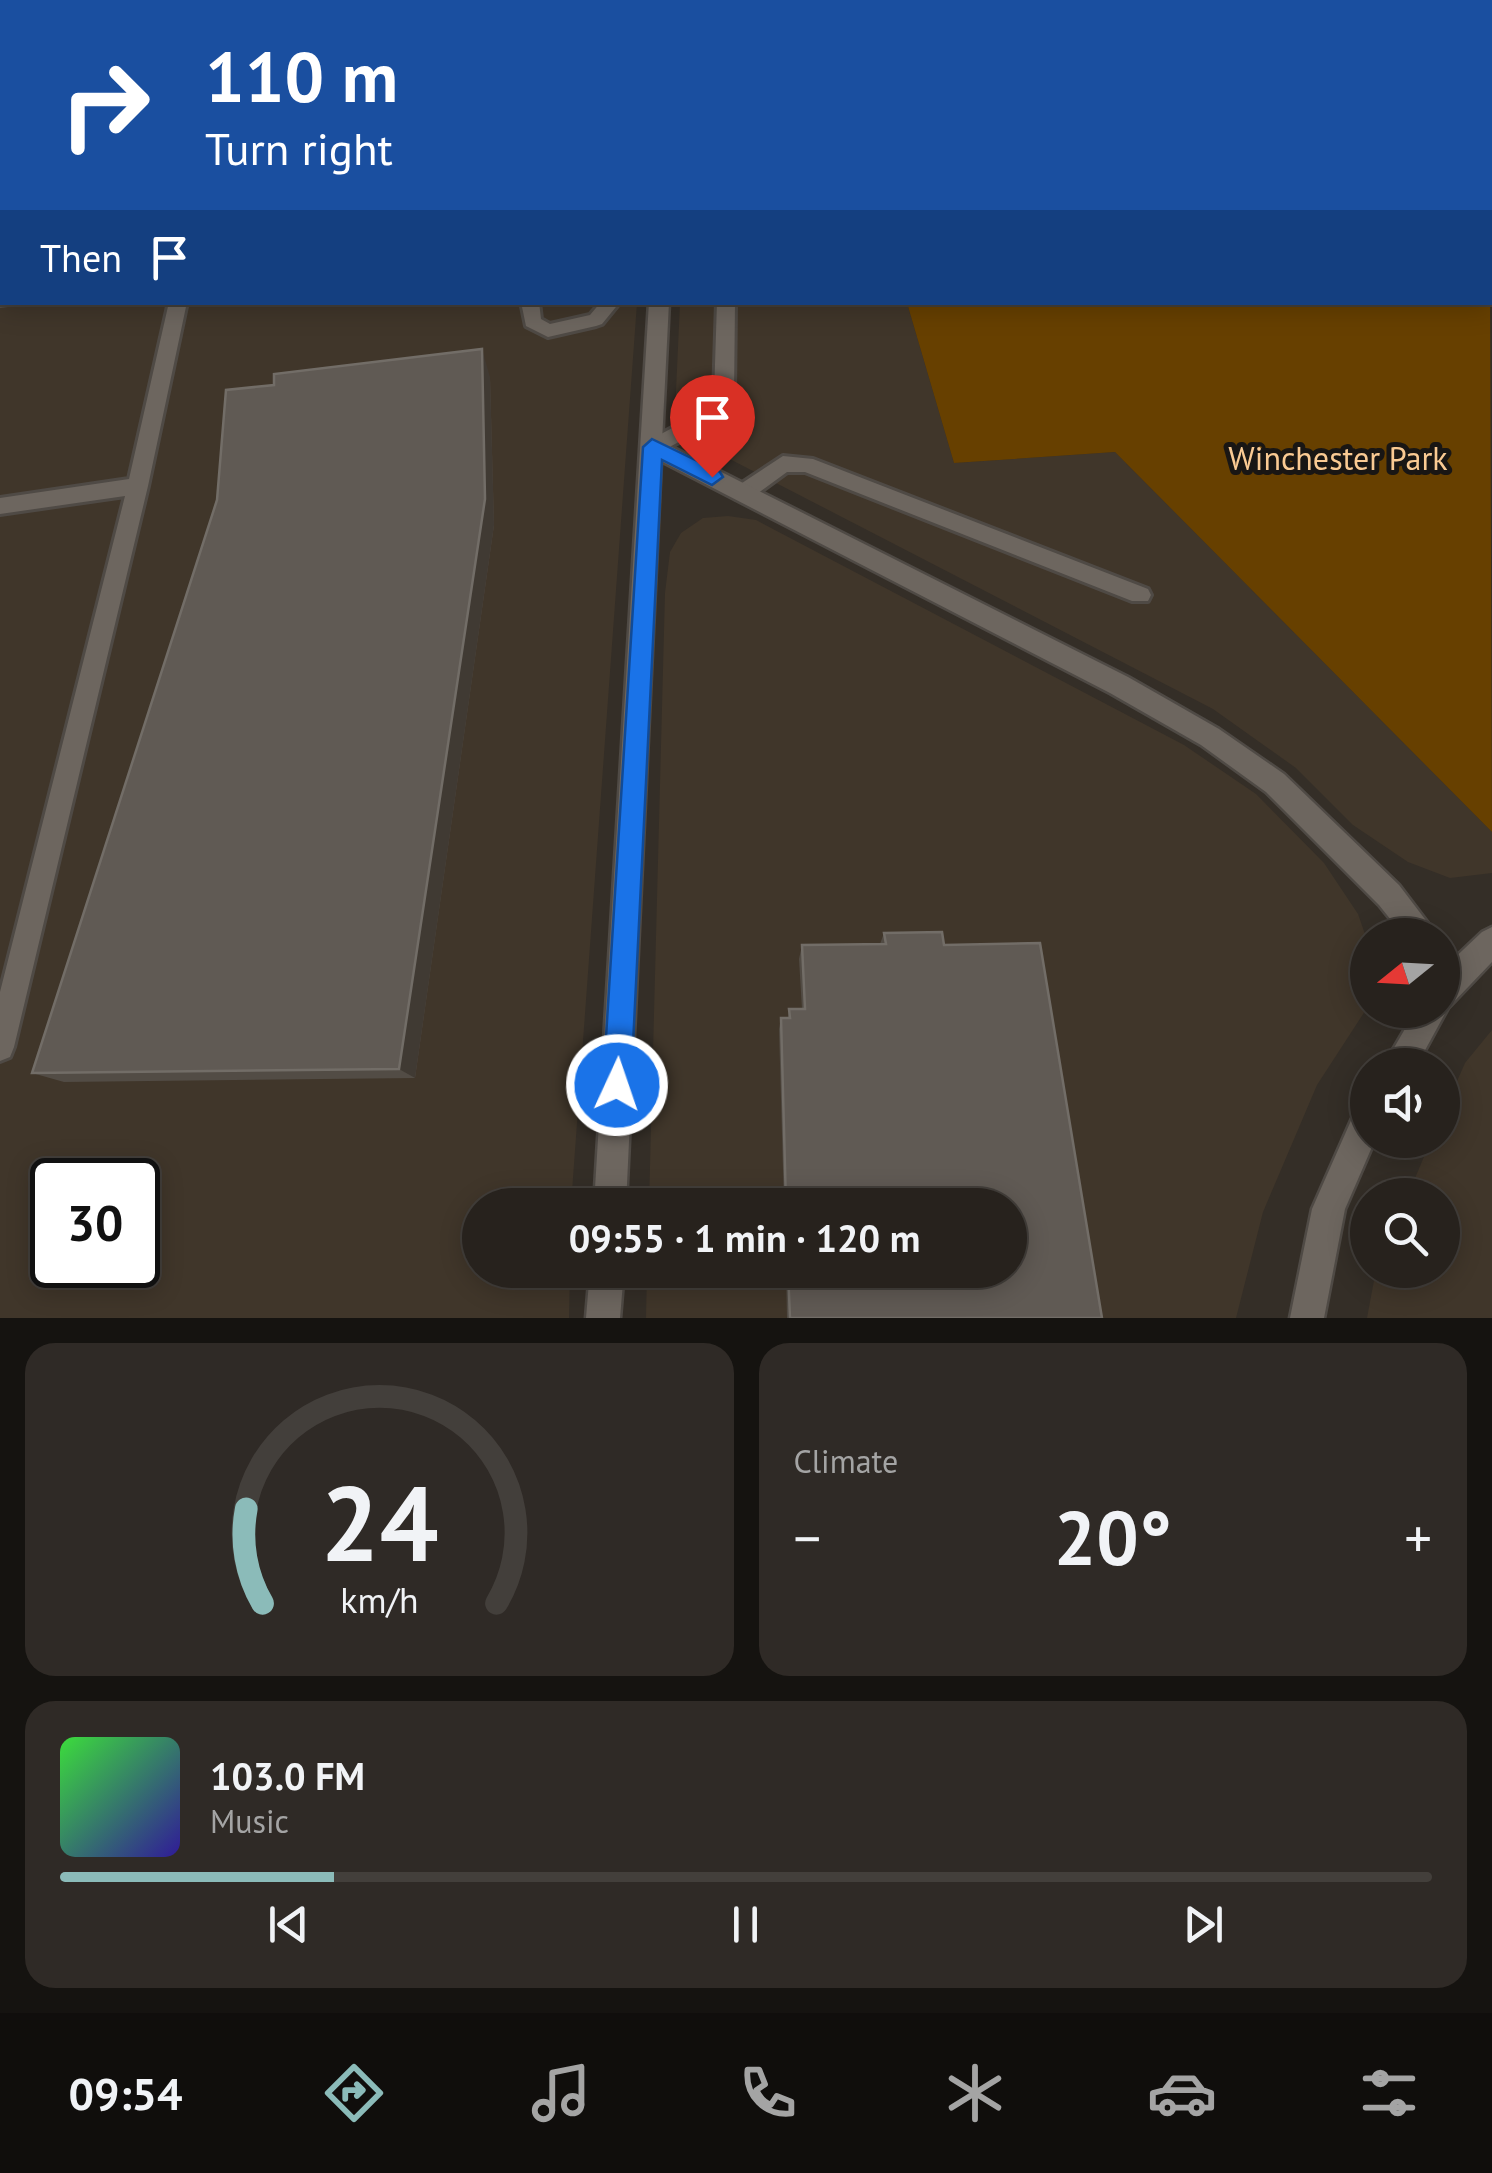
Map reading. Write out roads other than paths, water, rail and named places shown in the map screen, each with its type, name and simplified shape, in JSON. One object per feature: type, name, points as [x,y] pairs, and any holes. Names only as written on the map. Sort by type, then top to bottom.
[{"type":"street","points":[[611,1188],[659,305]]},
{"type":"street","points":[[652,447],[1118,685],[1210,737],[1275,783],[1408,918]]},
{"type":"street","points":[[1460,967],[1492,942]]},
{"type":"street","points":[[1307,1318],[1329,1209],[1351,1158]]},
{"type":"street","points":[[604,1318],[606,1288]]},
{"type":"lane","points":[[0,1047],[138,486],[177,305]]},
{"type":"lane","points":[[530,305],[532,322],[548,331],[596,320],[608,305]]},
{"type":"lane","points":[[652,447],[713,415],[724,396],[726,305]]},
{"type":"lane","points":[[743,492],[783,464],[806,464],[1140,595]]},
{"type":"lane","points":[[0,506],[138,486]]},
{"type":"park label","name":"Winchester Park","points":[[1338,458]]}]
